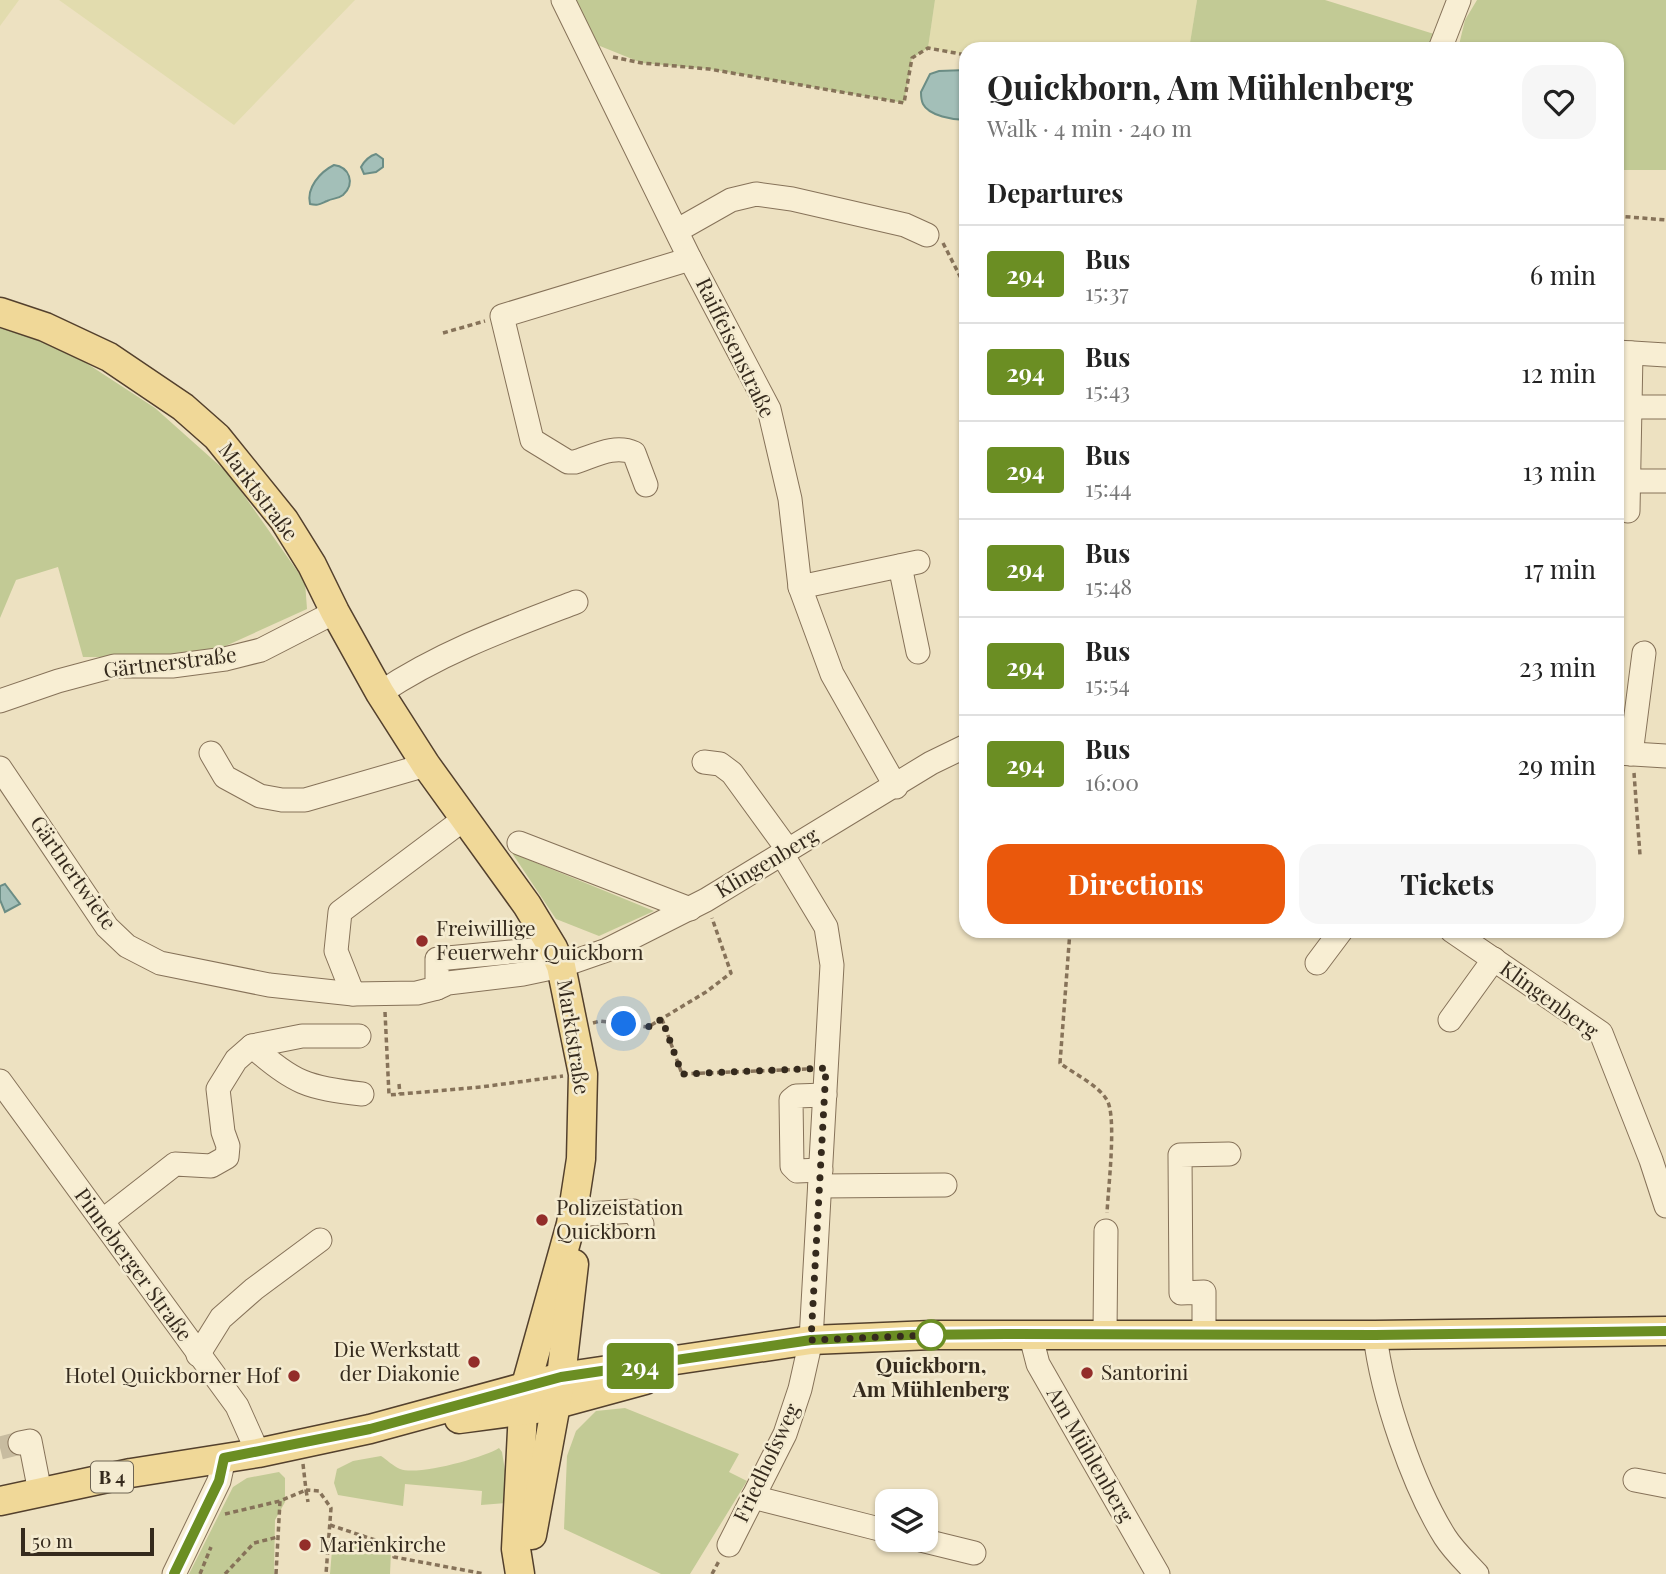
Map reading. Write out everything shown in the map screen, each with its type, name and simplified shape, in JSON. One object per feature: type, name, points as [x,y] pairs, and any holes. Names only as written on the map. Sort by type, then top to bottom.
[{"type":"main road","name":"Marktstraße","points":[[0,312],[45,327],[109,357],[183,407],[216,437],[284,520],[312,565],[380,693],[426,765],[527,905],[557,957],[583,1074],[581,1159],[572,1219],[525,1398],[516,1549],[520,1574]]},
{"type":"main road","name":"Marktstraße","points":[[526,1574],[561,1377],[577,1242],[572,1219]]},
{"type":"main road","name":"B 4","points":[[0,1500],[131,1474],[258,1453],[525,1398],[561,1377],[746,1352],[811,1340],[908,1335],[1375,1335],[1666,1331]]},
{"type":"main road","name":"B 4","points":[[525,1398],[556,1405],[746,1352]]},
{"type":"street","name":"Raiffeisenstraße","points":[[563,0],[690,259],[769,409],[790,499],[800,587],[832,674],[895,786]]},
{"type":"street","points":[[1442,42],[1459,0]]},
{"type":"street","points":[[678,230],[731,200],[756,194],[905,225],[928,235]]},
{"type":"street","points":[[646,485],[634,453],[627,450],[618,448],[568,462],[532,440],[502,316],[690,259]]},
{"type":"street","points":[[1624,353],[1665,350]]},
{"type":"street","points":[[1624,407],[1666,407]]},
{"type":"street","points":[[1624,481],[1666,481]]},
{"type":"street","points":[[1624,487],[1628,511]]},
{"type":"street","points":[[800,587],[909,564],[918,652]]},
{"type":"street","points":[[380,693],[414,670],[470,643],[576,602]]},
{"type":"street","name":"Gärtnerstraße","points":[[0,701],[114,666],[173,666],[225,659],[261,650],[335,612]]},
{"type":"street","points":[[1644,653],[1624,753],[1666,756]]},
{"type":"street","name":"Klingenberg","points":[[437,988],[448,983],[523,974],[557,957],[607,950],[698,904],[931,763],[959,749]]},
{"type":"street","points":[[211,752],[225,777],[261,796],[282,800],[305,800],[426,765]]},
{"type":"street","name":"Friedhofsweg","points":[[705,762],[720,764],[733,773],[754,800],[826,927],[832,965],[811,1340],[800,1389],[785,1434],[729,1545]]},
{"type":"street","name":"Gärtnertwiete","points":[[0,768],[107,927],[127,946],[160,963],[269,985],[353,994],[417,993],[437,988]]},
{"type":"street","points":[[353,994],[336,951],[340,912],[358,895],[464,819]]},
{"type":"street","points":[[519,843],[698,904]]},
{"type":"street","points":[[1317,963],[1336,938]]},
{"type":"street","name":"Klingenberg","points":[[1462,938],[1601,1033],[1651,1160],[1666,1206]]},
{"type":"street","points":[[1450,1020],[1494,959]]},
{"type":"street","points":[[102,1222],[175,1164],[211,1166],[227,1157],[228,1146],[223,1132],[218,1089],[236,1060],[252,1046],[302,1036],[359,1037]]},
{"type":"street","points":[[252,1046],[275,1067],[291,1077],[321,1088],[362,1094]]},
{"type":"street","name":"Pinneberger Straße","points":[[0,1081],[237,1406],[258,1453]]},
{"type":"street","points":[[825,1096],[796,1096],[792,1100],[793,1166],[797,1171],[820,1178],[945,1185]]},
{"type":"street","points":[[1204,1334],[1204,1292],[1181,1293],[1180,1155],[1228,1154]]},
{"type":"street","points":[[572,1219],[634,1211],[642,1224]]},
{"type":"street","points":[[1105,1334],[1106,1231]]},
{"type":"street","points":[[198,1355],[221,1318],[254,1289],[320,1240]]},
{"type":"street","name":"Am Mühlenberg","points":[[1030,1334],[1038,1364],[1158,1574]]},
{"type":"street","points":[[1375,1335],[1386,1393],[1426,1502],[1447,1540],[1477,1574]]},
{"type":"street","points":[[20,1443],[30,1441],[40,1492]]},
{"type":"street","points":[[174,1574],[219,1481],[224,1458]]},
{"type":"street","points":[[1635,1480],[1666,1486]]},
{"type":"street","points":[[753,1497],[875,1528]]},
{"type":"street","points":[[938,1544],[974,1553]]},
{"type":"path","points":[[587,51],[642,63],[709,69],[904,103],[912,58],[928,48],[959,54]]},
{"type":"path","points":[[1624,217],[1666,220]]},
{"type":"path","points":[[928,235],[943,242],[959,274]]},
{"type":"path","points":[[443,333],[502,316]]},
{"type":"path","points":[[1624,753],[1640,855]]},
{"type":"path","points":[[574,1028],[600,1021],[648,1027],[706,992],[731,973],[698,904]]},
{"type":"path","points":[[1069,938],[1060,1063],[1107,1100],[1112,1118],[1106,1231]]},
{"type":"path","points":[[385,1010],[389,1095],[583,1074]]},
{"type":"path","points":[[662,1019],[682,1074],[826,1068]]},
{"type":"path","points":[[442,1082],[443,1090]]},
{"type":"path","points":[[399,1084],[400,1094]]},
{"type":"path","points":[[300,1444],[308,1502]]},
{"type":"path","points":[[225,1514],[280,1501],[306,1490],[319,1491],[331,1508],[326,1574]]},
{"type":"path","points":[[276,1574],[280,1501]]},
{"type":"path","points":[[330,1525],[393,1546],[394,1557],[485,1574]]},
{"type":"path","points":[[225,1574],[254,1544],[278,1537]]},
{"type":"path","points":[[200,1574],[215,1538]]},
{"type":"shaded area","points":[[0,0],[19,0],[0,26]]},
{"type":"shaded area","points":[[59,0],[355,0],[234,125]]},
{"type":"shaded area","points":[[935,0],[1197,0],[1190,42],[959,42],[959,54],[928,48]]},
{"type":"green space","points":[[576,0],[935,0],[928,48],[912,58],[904,103],[709,69],[642,63],[595,44]]},
{"type":"green space","points":[[1197,0],[1325,0],[1434,34],[1432,42],[1190,42]]},
{"type":"green space","points":[[1477,0],[1666,0],[1666,170],[1624,170],[1624,42],[1460,42],[1465,20]]},
{"type":"green space","points":[[0,321],[77,357],[155,408],[229,474],[305,582],[307,609],[199,658],[83,657],[58,567],[16,580],[0,618]]},
{"type":"green space","points":[[512,853],[654,911],[599,936],[556,919]]},
{"type":"green space","points":[[625,1408],[739,1454],[729,1472],[747,1481],[690,1574],[661,1574],[564,1529],[567,1456],[576,1431],[596,1411]]},
{"type":"green space","points":[[499,1448],[507,1483],[506,1503],[481,1505],[482,1491],[405,1484],[403,1506],[338,1495],[334,1483],[337,1469],[353,1461],[381,1456],[400,1469],[421,1470],[465,1461]]},
{"type":"green space","points":[[279,1472],[285,1478],[285,1502],[275,1520],[274,1574],[189,1574],[233,1487],[247,1478]]},
{"type":"green space","points":[[333,1538],[391,1551],[390,1574],[330,1574]]},
{"type":"water","points":[[959,70],[959,119],[931,112],[923,104],[921,92],[930,74]]},
{"type":"water","points":[[376,154],[383,159],[383,167],[376,172],[364,174],[361,167],[367,159]]},
{"type":"water","points":[[334,165],[347,172],[350,181],[347,190],[339,197],[315,205],[310,204],[310,192],[315,181]]},
{"type":"water","points":[[5,884],[20,904],[5,912],[0,900],[0,886]]},
{"type":"tunnel","points":[[0,1448],[20,1443]]},
{"type":"bus line","name":"294","points":[[174,1574],[219,1481],[224,1458],[370,1429],[561,1377],[746,1352],[811,1340],[908,1335],[1375,1335],[1666,1331]]},
{"type":"place","name":"Freiwillige Feuerwehr Quickborn","points":[[422,941]]},
{"type":"place","name":"Polizeistation Quickborn","points":[[542,1220]]},
{"type":"place","name":"Quickborn, Am Mühlenberg","points":[[931,1335]]},
{"type":"place","name":"Die Werkstatt der Diakonie","points":[[474,1362]]},
{"type":"place","name":"Santorini","points":[[1087,1373]]},
{"type":"place","name":"Hotel Quickborner Hof","points":[[294,1376]]},
{"type":"place","name":"Marienkirche","points":[[305,1545]]},
{"type":"route","points":[[624,1024],[648,1027],[662,1019],[682,1074],[826,1068],[811,1340],[931,1335]]}]
